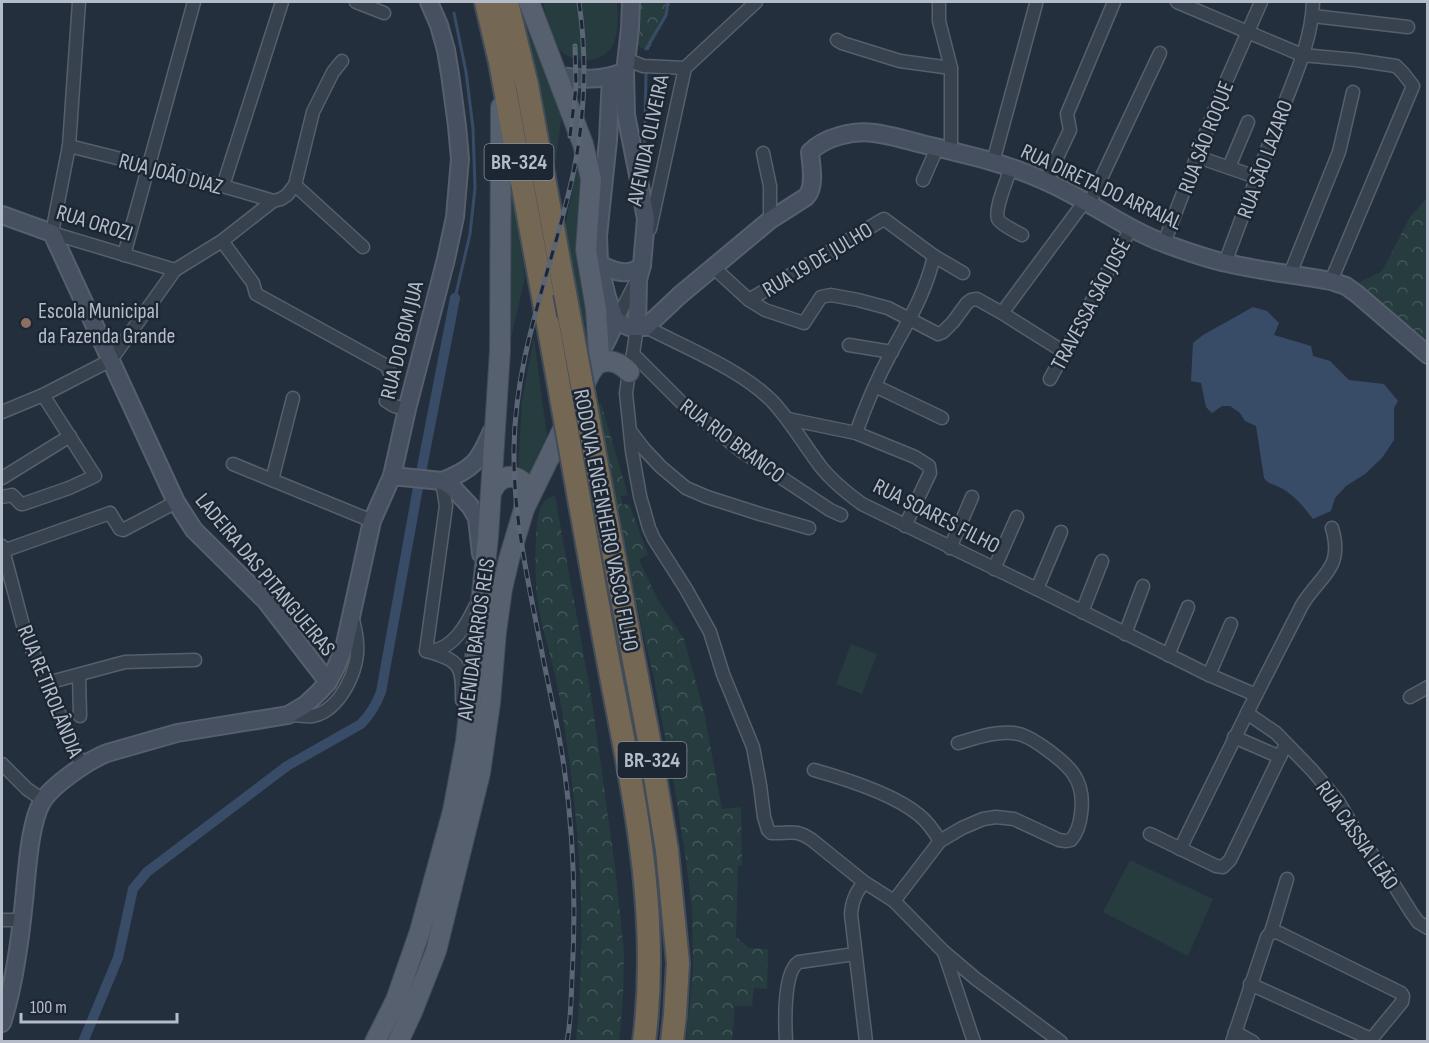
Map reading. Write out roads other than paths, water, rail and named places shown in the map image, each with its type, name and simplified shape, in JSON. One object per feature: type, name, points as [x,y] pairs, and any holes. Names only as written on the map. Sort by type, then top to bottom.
[{"type":"highway","name":"RODOVIA ENGENHEIRO VASCO FILHO","points":[[486,2],[500,63],[634,797],[648,912],[650,973],[644,1041]]},
{"type":"highway","name":"RODOVIA ENGENHEIRO VASCO FILHO","points":[[507,2],[527,84],[649,740],[667,850],[678,963],[672,1041]]},
{"type":"main road","name":"AVENIDA BARROS REIS","points":[[398,1041],[436,951],[480,773],[502,589],[524,509],[598,355],[596,309],[585,250],[591,179],[583,144],[529,2]]},
{"type":"main road","name":"AVENIDA BARROS REIS","points":[[375,1041],[396,1000],[420,931],[453,811],[466,741],[492,491],[496,423],[500,340],[502,156],[500,63]]},
{"type":"main road","points":[[588,375],[597,365],[606,362],[623,365],[631,363]]},
{"type":"main road","points":[[492,491],[504,478],[511,476],[521,481],[525,491],[524,509]]},
{"type":"street","points":[[52,233],[69,147],[79,2]]},
{"type":"street","points":[[124,255],[194,2]]},
{"type":"street","points":[[223,186],[282,2]]},
{"type":"street","points":[[356,2],[384,13]]},
{"type":"street","name":"RUA DO BOM JUA","points":[[288,715],[305,705],[328,682],[345,644],[372,521],[392,476],[406,409],[455,217],[460,159],[450,74],[439,25],[429,2]]},
{"type":"street","points":[[631,2],[630,28],[608,140],[598,236],[599,264],[616,321],[629,327],[641,327]]},
{"type":"street","name":"AVENIDA OLIVEIRA","points":[[645,245],[651,228],[686,68],[756,2]]},
{"type":"street","points":[[923,180],[944,149],[951,68],[939,21],[939,2]]},
{"type":"street","points":[[1046,181],[1070,130],[1068,114],[1114,2]]},
{"type":"street","points":[[1177,2],[1302,55],[1396,66],[1413,86],[1331,281]]},
{"type":"street","name":"RUA SÃO ROQUE","points":[[1164,243],[1221,93],[1261,2]]},
{"type":"street","name":"RUA SÃO LAZARO","points":[[1226,263],[1302,55],[1313,16],[1313,2]]},
{"type":"street","points":[[993,162],[1037,4]]},
{"type":"street","points":[[1313,16],[1408,27]]},
{"type":"street","points":[[837,40],[900,61],[951,68]]},
{"type":"street","points":[[1002,313],[1087,202],[1160,53]]},
{"type":"street","points":[[2,412],[43,395],[111,360],[176,270],[222,241],[273,201],[287,195],[296,185],[311,118],[333,72],[342,62]]},
{"type":"street","points":[[558,76],[586,80],[621,69],[643,66],[686,68]]},
{"type":"street","points":[[621,69],[626,115],[646,219],[645,245],[640,273],[641,327],[626,393],[640,496],[649,528],[659,548],[710,632],[723,674],[753,747],[768,830],[771,833],[793,831],[804,835],[864,882],[894,901],[943,951],[976,979],[1061,1041]]},
{"type":"street","points":[[1290,274],[1339,153],[1353,92]]},
{"type":"street","points":[[1229,167],[1248,122]]},
{"type":"street","name":"RUA DIRETA DO ARRAIAL","points":[[641,327],[770,220],[806,197],[811,185],[810,152],[817,145],[827,139],[873,132],[1011,167],[1046,181],[1131,228],[1164,243],[1226,263],[1331,281],[1346,286],[1428,355]]},
{"type":"street","name":"RUA JOÃO DIAZ","points":[[69,147],[149,166],[273,201]]},
{"type":"street","points":[[763,153],[770,186],[770,220]]},
{"type":"street","points":[[1198,157],[1256,177]]},
{"type":"street","points":[[1011,167],[998,207],[998,218],[1000,222],[1022,235]]},
{"type":"street","points":[[296,185],[363,247]]},
{"type":"street","name":"RUA OROZI","points":[[2,215],[52,233],[176,270]]},
{"type":"street","name":"RUA 19 DE JULHO","points":[[749,300],[885,219],[934,256]]},
{"type":"street","name":"TRAVESSA SÃO JOSÉ","points":[[1050,379],[1131,228]]},
{"type":"street","name":"LADEIRA DAS PITANGUEIRAS","points":[[52,233],[176,502],[194,530],[265,600],[328,682]]},
{"type":"street","points":[[222,241],[253,283],[256,294],[385,365],[391,376],[387,402],[406,409]]},
{"type":"street","points":[[856,433],[874,386],[910,319],[927,280],[934,256],[963,273]]},
{"type":"street","points":[[599,264],[615,272],[637,270],[640,273]]},
{"type":"street","points":[[713,267],[749,300],[765,310],[804,323],[821,297],[827,295],[888,308],[940,333],[953,322],[972,299],[979,300],[1002,313],[1064,352]]},
{"type":"street","points":[[598,355],[609,338],[640,273]]},
{"type":"street","name":"RUA SOARES FILHO","points":[[641,327],[726,368],[762,393],[788,419],[822,467],[844,491],[862,504],[1209,675],[1256,695]]},
{"type":"street","points":[[849,345],[892,352]]},
{"type":"street","name":"RUA RIO BRANCO","points":[[631,363],[740,450],[841,515]]},
{"type":"street","points":[[874,386],[942,418]]},
{"type":"street","points":[[2,497],[12,495],[23,504],[95,476],[43,395]]},
{"type":"street","points":[[272,480],[293,398]]},
{"type":"street","points":[[788,419],[856,433],[915,457],[930,467],[930,473],[905,526]]},
{"type":"street","points":[[392,476],[436,480],[455,476],[471,467],[484,450],[496,423]]},
{"type":"street","points":[[631,431],[661,467],[686,488],[707,497],[809,528]]},
{"type":"street","points":[[2,478],[70,436]]},
{"type":"street","points":[[233,464],[372,521]]},
{"type":"street","points":[[436,480],[453,487],[477,518],[483,573]]},
{"type":"street","points":[[426,651],[446,506],[436,480]]},
{"type":"street","points":[[951,548],[972,497]]},
{"type":"street","points":[[2,549],[110,513],[123,530],[176,502]]},
{"type":"street","points":[[994,569],[1017,517]]},
{"type":"street","points":[[1180,849],[1302,605],[1310,592],[1330,570],[1336,550],[1332,528]]},
{"type":"street","points":[[1037,589],[1060,532]]},
{"type":"street","name":"RUA RETIROLÂNDIA","points":[[2,549],[25,633],[82,767]]},
{"type":"street","points":[[1082,612],[1102,561]]},
{"type":"street","points":[[1125,634],[1143,586]]},
{"type":"street","points":[[426,651],[444,648],[455,638],[467,624],[481,596]]},
{"type":"street","points":[[1168,655],[1188,607]]},
{"type":"street","points":[[2,1023],[18,948],[33,825],[43,800],[82,767],[107,753],[177,733],[288,715],[314,716],[329,708],[343,693],[354,672],[358,645],[352,614]]},
{"type":"street","points":[[1209,675],[1231,624]]},
{"type":"street","points":[[426,651],[445,656],[454,662],[461,674],[466,741]]},
{"type":"street","points":[[47,683],[125,662],[195,660]]},
{"type":"street","points":[[79,675],[80,716]]},
{"type":"street","points":[[1410,697],[1428,687]]},
{"type":"street","name":"RUA CASSIA LEÃO","points":[[1247,713],[1276,733],[1312,770],[1338,801],[1358,835],[1411,912],[1428,928]]},
{"type":"street","points":[[894,901],[940,841],[983,819],[996,816],[1014,819],[1059,840],[1071,840],[1075,836],[1081,820],[1083,801],[1081,789],[1075,774],[1060,758],[1031,739],[1015,733],[995,733],[958,743]]},
{"type":"street","points":[[1234,737],[1280,757]]},
{"type":"street","points":[[1150,834],[1216,866],[1223,867],[1230,860],[1286,744]]},
{"type":"street","points":[[3,769],[43,800]]},
{"type":"street","points":[[814,770],[846,779],[897,801],[918,814],[940,841]]},
{"type":"street","points":[[1252,1041],[1234,1037],[1287,879]]},
{"type":"street","points":[[864,882],[855,893],[851,914],[866,1041]]},
{"type":"street","points":[[2,920],[22,920]]},
{"type":"street","points":[[1250,984],[1370,1040],[1402,1002],[1403,996],[1397,990],[1278,933],[1271,932]]},
{"type":"street","points":[[943,951],[974,1041]]},
{"type":"street","points":[[786,1041],[787,993],[793,966],[799,962],[855,954]]},
{"type":"water","points":[[1253,307],[1267,311],[1279,323],[1274,335],[1311,346],[1313,356],[1330,361],[1349,380],[1384,384],[1398,401],[1394,408],[1394,440],[1382,458],[1365,474],[1346,486],[1335,498],[1331,511],[1313,519],[1290,494],[1264,478],[1256,426],[1245,421],[1240,413],[1230,406],[1222,406],[1212,413],[1206,407],[1201,383],[1191,381],[1193,343]]},
{"type":"waterway","points":[[646,49],[666,15],[668,2]]},
{"type":"waterway","points":[[454,13],[466,72],[473,128],[475,188],[470,234],[455,298]]},
{"type":"waterway","points":[[644,168],[646,74]]},
{"type":"waterway","points":[[83,1042],[118,958],[133,889],[147,872],[287,766],[361,724],[375,705],[381,692],[455,298]]},
{"type":"railway","points":[[567,1042],[571,1010],[574,925],[570,820],[560,740],[519,528],[514,449],[516,413],[528,342],[566,205],[578,149],[583,107],[584,65],[579,2]]},
{"type":"railway","points":[[570,136],[576,87],[575,46]]},
{"type":"place","name":"Escola Municipal da Fazenda Grande","points":[[26,323]]}]
